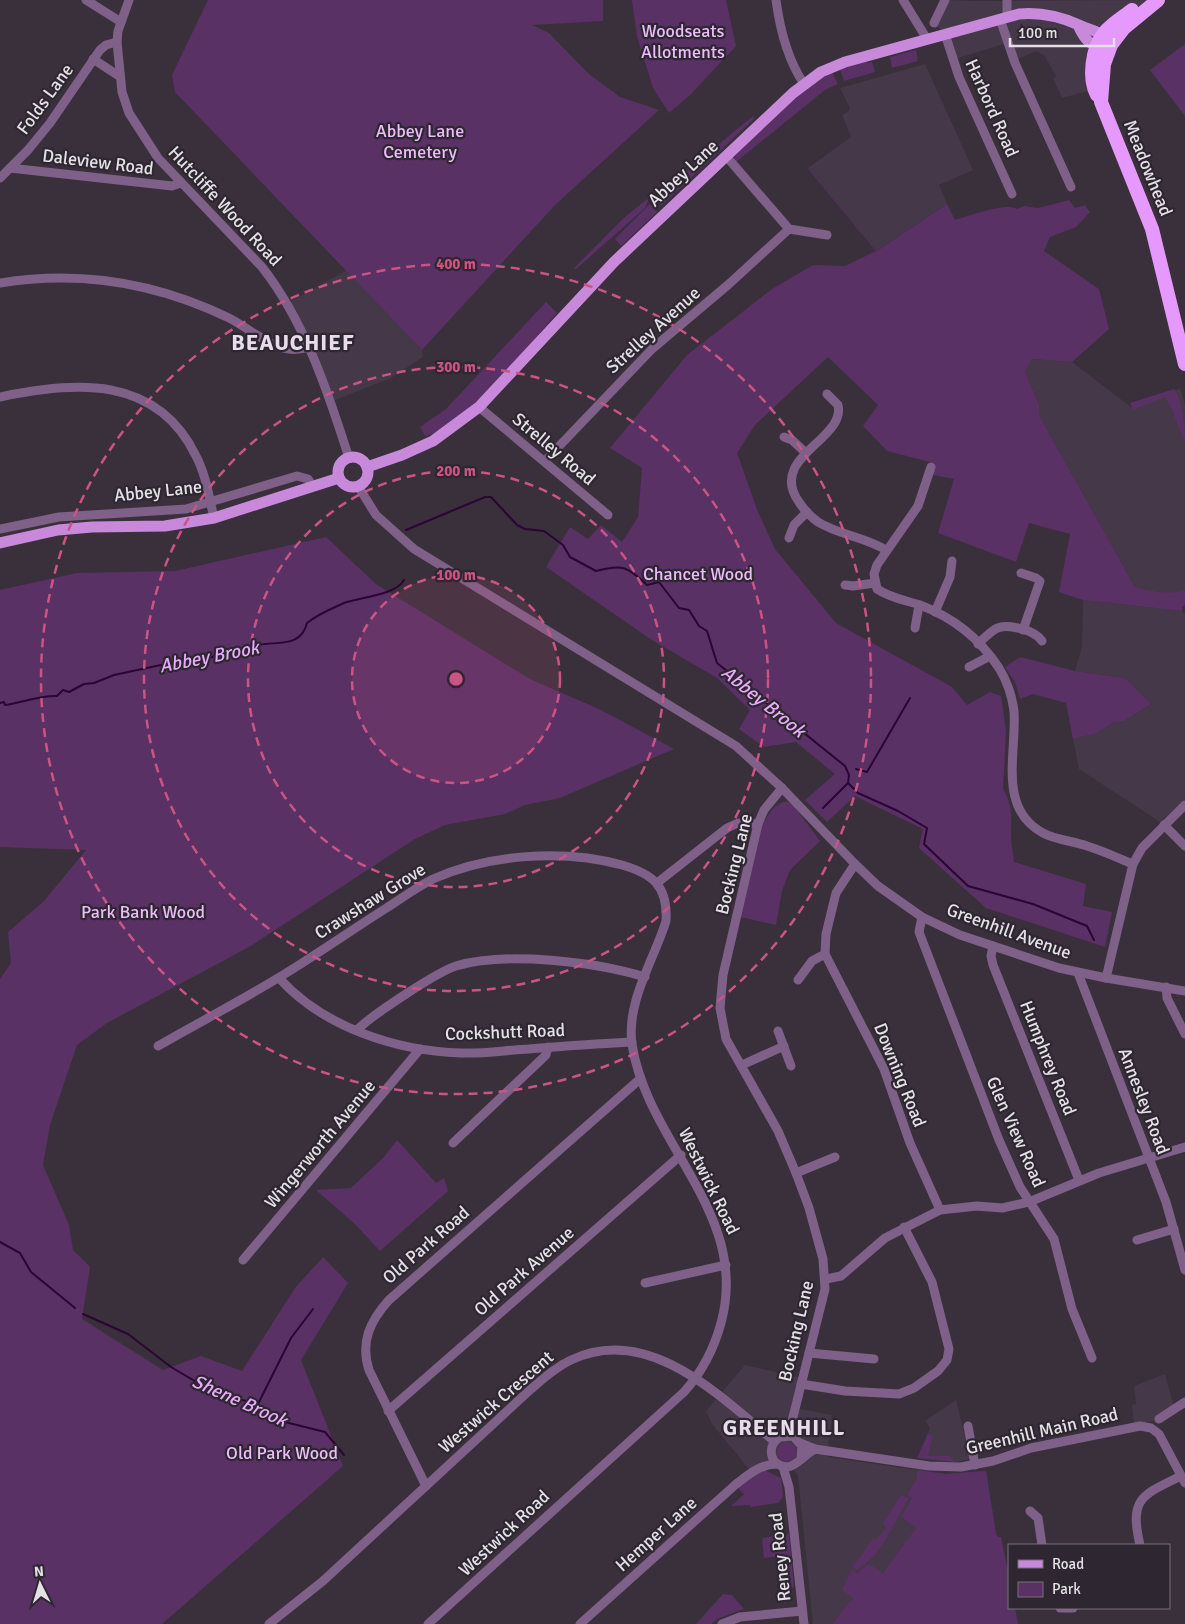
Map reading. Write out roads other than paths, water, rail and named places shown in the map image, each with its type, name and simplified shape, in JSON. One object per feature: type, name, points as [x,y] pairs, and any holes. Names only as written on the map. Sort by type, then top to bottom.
[{"type":"highway","points":[[1104,42],[1146,0]]},
{"type":"highway","points":[[1104,42],[1158,0]]},
{"type":"highway","name":"Meadowhead","points":[[1104,42],[1093,60],[1095,91],[1152,228],[1185,364]]},
{"type":"main road","name":"Abbey Lane","points":[[367,467],[432,441],[479,407],[605,272],[726,156],[804,84],[821,72],[846,62],[1003,18],[1039,13],[1068,19],[1078,25],[1082,35],[1104,42]]},
{"type":"main road","points":[[349,458],[360,459],[367,467],[366,478],[358,486],[347,486],[339,478],[339,466],[349,458]]},
{"type":"main road","name":"Abbey Lane","points":[[0,543],[58,530],[92,527],[165,526],[214,518],[339,478]]},
{"type":"street","points":[[86,0],[121,22]]},
{"type":"street","name":"Hutcliffe Wood Road","points":[[129,0],[121,22],[117,42],[119,76],[128,113],[158,158],[265,270],[288,305],[328,393],[349,458]]},
{"type":"street","points":[[776,0],[778,20],[791,60],[804,84]]},
{"type":"street","points":[[903,0],[927,39]]},
{"type":"street","points":[[934,23],[945,0]]},
{"type":"street","points":[[1007,0],[1003,18],[1014,63],[1071,188]]},
{"type":"street","name":"Harbord Road","points":[[945,34],[959,77],[1012,194]]},
{"type":"street","name":"Folds Lane","points":[[0,178],[50,123],[93,59],[106,45],[117,42]]},
{"type":"street","name":"Folds Lane","points":[[93,59],[119,76]]},
{"type":"street","points":[[726,156],[790,229],[827,235]]},
{"type":"street","name":"Daleview Road","points":[[10,168],[172,186],[181,183]]},
{"type":"street","name":"Strelley Avenue","points":[[545,461],[652,349],[790,229]]},
{"type":"street","points":[[0,283],[62,276],[126,284],[191,302],[231,319],[280,347],[291,350],[308,347]]},
{"type":"street","points":[[0,397],[57,387],[96,386],[133,396],[151,405],[165,414],[188,441],[197,457],[214,518]]},
{"type":"street","points":[[827,394],[838,405],[838,418],[806,453],[794,470],[791,484],[796,498],[807,512],[832,529],[873,542],[886,550]]},
{"type":"street","name":"Strelley Road","points":[[479,407],[608,515]]},
{"type":"street","points":[[784,437],[792,440],[806,453]]},
{"type":"street","points":[[930,467],[918,506],[909,522],[886,550],[874,574],[875,583],[882,592],[919,605],[951,620],[990,656],[1006,682],[1014,709],[1013,783],[1015,798],[1022,815],[1043,833],[1088,846],[1133,864]]},
{"type":"street","name":"Abbey Lane","points":[[0,529],[59,517],[167,511],[211,503],[297,476],[308,479],[313,486]]},
{"type":"street","points":[[358,486],[376,515],[414,550],[736,746],[782,788]]},
{"type":"street","points":[[789,538],[794,525],[807,512]]},
{"type":"street","points":[[936,612],[950,576],[952,561]]},
{"type":"street","points":[[1021,573],[1040,581],[1024,630]]},
{"type":"street","points":[[845,585],[853,586],[875,583]]},
{"type":"street","points":[[915,628],[919,605]]},
{"type":"street","points":[[978,644],[999,628],[1024,630],[1037,635],[1042,641]]},
{"type":"street","points":[[969,666],[990,656]]},
{"type":"street","name":"Bocking Lane","points":[[782,788],[764,810],[758,824],[720,993],[721,1024],[726,1039],[778,1131],[796,1173],[819,1238],[826,1280],[792,1421],[784,1436]]},
{"type":"street","name":"Greenhill Avenue","points":[[782,788],[878,886],[922,916],[960,935],[1078,973],[1185,991]]},
{"type":"street","points":[[1106,978],[1133,864],[1142,848],[1185,805]]},
{"type":"street","points":[[657,883],[727,828],[738,823],[758,824]]},
{"type":"street","points":[[1164,825],[1185,846]]},
{"type":"street","name":"Crawshaw Grove","points":[[158,1046],[279,978],[419,887],[444,875],[481,865],[522,858],[578,858],[636,869],[650,876],[657,883]]},
{"type":"street","points":[[798,980],[812,961],[825,954],[826,934],[836,892],[855,864]]},
{"type":"street","name":"Westwick Road","points":[[428,1624],[696,1379],[713,1347],[721,1323],[726,1296],[726,1265],[718,1230],[640,1078],[632,1042],[635,1010],[666,920],[664,898],[657,883]]},
{"type":"street","name":"Glen View Road","points":[[922,916],[919,932],[999,1140],[1029,1202],[1054,1239],[1072,1309],[1092,1358]]},
{"type":"street","name":"Humphrey Road","points":[[993,946],[991,956],[993,965],[1079,1180]]},
{"type":"street","name":"Downing Road","points":[[825,954],[884,1069],[910,1143],[940,1210]]},
{"type":"street","points":[[357,1030],[442,972],[466,963],[496,960],[564,963],[623,971],[645,977]]},
{"type":"street","name":"Annesley Road","points":[[1078,973],[1081,985],[1149,1157],[1174,1229],[1185,1270]]},
{"type":"street","name":"Cockshutt Road","points":[[279,978],[292,993],[322,1014],[357,1030],[420,1049],[462,1053],[632,1042]]},
{"type":"street","points":[[1166,987],[1167,998],[1185,1034]]},
{"type":"street","points":[[778,1031],[791,1066]]},
{"type":"street","points":[[742,1065],[784,1046]]},
{"type":"street","points":[[452,1143],[546,1055],[548,1047]]},
{"type":"street","name":"Wingerworth Avenue","points":[[243,1260],[420,1049]]},
{"type":"street","name":"Old Park Road","points":[[426,1486],[369,1370],[365,1351],[368,1330],[380,1310],[640,1078]]},
{"type":"street","points":[[826,1280],[841,1276],[866,1252],[904,1227],[940,1210],[977,1206],[1002,1208],[1029,1202],[1079,1180],[1185,1147]]},
{"type":"street","name":"Old Park Avenue","points":[[388,1411],[681,1155]]},
{"type":"street","points":[[796,1173],[835,1157]]},
{"type":"street","points":[[801,1384],[845,1391],[899,1394],[925,1381],[947,1360],[949,1349],[932,1282],[904,1227]]},
{"type":"street","points":[[1137,1240],[1174,1229]]},
{"type":"street","points":[[645,1283],[726,1265]]},
{"type":"street","name":"Westwick Crescent","points":[[269,1624],[323,1581],[531,1389],[550,1373],[572,1359],[601,1352],[632,1352],[662,1359],[696,1379],[774,1441]]},
{"type":"street","points":[[809,1353],[874,1359]]},
{"type":"street","points":[[1159,1419],[1185,1402]]},
{"type":"street","points":[[792,1421],[803,1450],[798,1462]]},
{"type":"street","points":[[968,1426],[975,1465]]},
{"type":"street","name":"Greenhill Main Road","points":[[799,1440],[815,1449],[929,1466],[975,1465],[1031,1448],[1140,1426],[1151,1428],[1159,1434],[1183,1479]]},
{"type":"street","points":[[799,1440],[784,1436],[774,1441],[771,1454],[780,1465],[798,1462],[815,1449]]},
{"type":"street","name":"Hemper Lane","points":[[580,1624],[771,1454]]},
{"type":"street","name":"Reney Road","points":[[789,1487],[798,1462]]},
{"type":"street","name":"Hemper Lane","points":[[755,1470],[766,1465],[780,1465]]},
{"type":"street","name":"Reney Road","points":[[780,1465],[789,1487],[804,1624]]},
{"type":"street","points":[[1140,1544],[1135,1520],[1139,1504],[1144,1496],[1183,1479]]},
{"type":"street","points":[[1030,1511],[1038,1518],[1042,1544]]},
{"type":"street","points":[[722,1624],[740,1617],[802,1611]]},
{"type":"waterway","name":"Abbey Brook","points":[[406,530],[485,497],[491,497],[517,525],[525,529],[544,531],[563,545],[570,557],[596,571],[618,567],[624,568],[647,585],[659,582],[679,608],[689,610],[699,626],[707,631],[717,663],[845,766],[849,775],[848,783],[858,793],[898,811],[927,828],[924,844],[968,886],[1033,904],[1087,926],[1094,940]]},
{"type":"waterway","name":"Abbey Brook","points":[[0,703],[4,702],[5,705],[57,696],[63,690],[69,692],[84,684],[94,683],[114,675],[203,656],[209,658],[226,652],[233,655],[258,645],[294,640],[304,631],[307,623],[320,614],[344,603],[394,589],[404,580]]},
{"type":"waterway","points":[[856,769],[867,772],[910,698]]},
{"type":"waterway","points":[[823,808],[848,783]]},
{"type":"waterway","name":"Shene Brook","points":[[0,1242],[20,1253],[31,1272],[75,1308]]},
{"type":"waterway","points":[[258,1404],[291,1338],[313,1309]]},
{"type":"waterway","name":"Shene Brook","points":[[83,1314],[128,1334],[171,1367],[215,1393],[258,1404],[273,1419],[325,1432],[344,1455]]},
{"type":"district","name":"BEAUCHIEF","points":[[293,342]]},
{"type":"district","name":"GREENHILL","points":[[784,1427]]},
{"type":"park label","name":"Woodseats Allotments","points":[[683,41]]},
{"type":"park label","name":"Abbey Lane Cemetery","points":[[420,141]]},
{"type":"park label","name":"Chancet Wood","points":[[698,574]]},
{"type":"park label","name":"Park Bank Wood","points":[[143,912]]},
{"type":"park label","name":"Old Park Wood","points":[[282,1453]]}]
